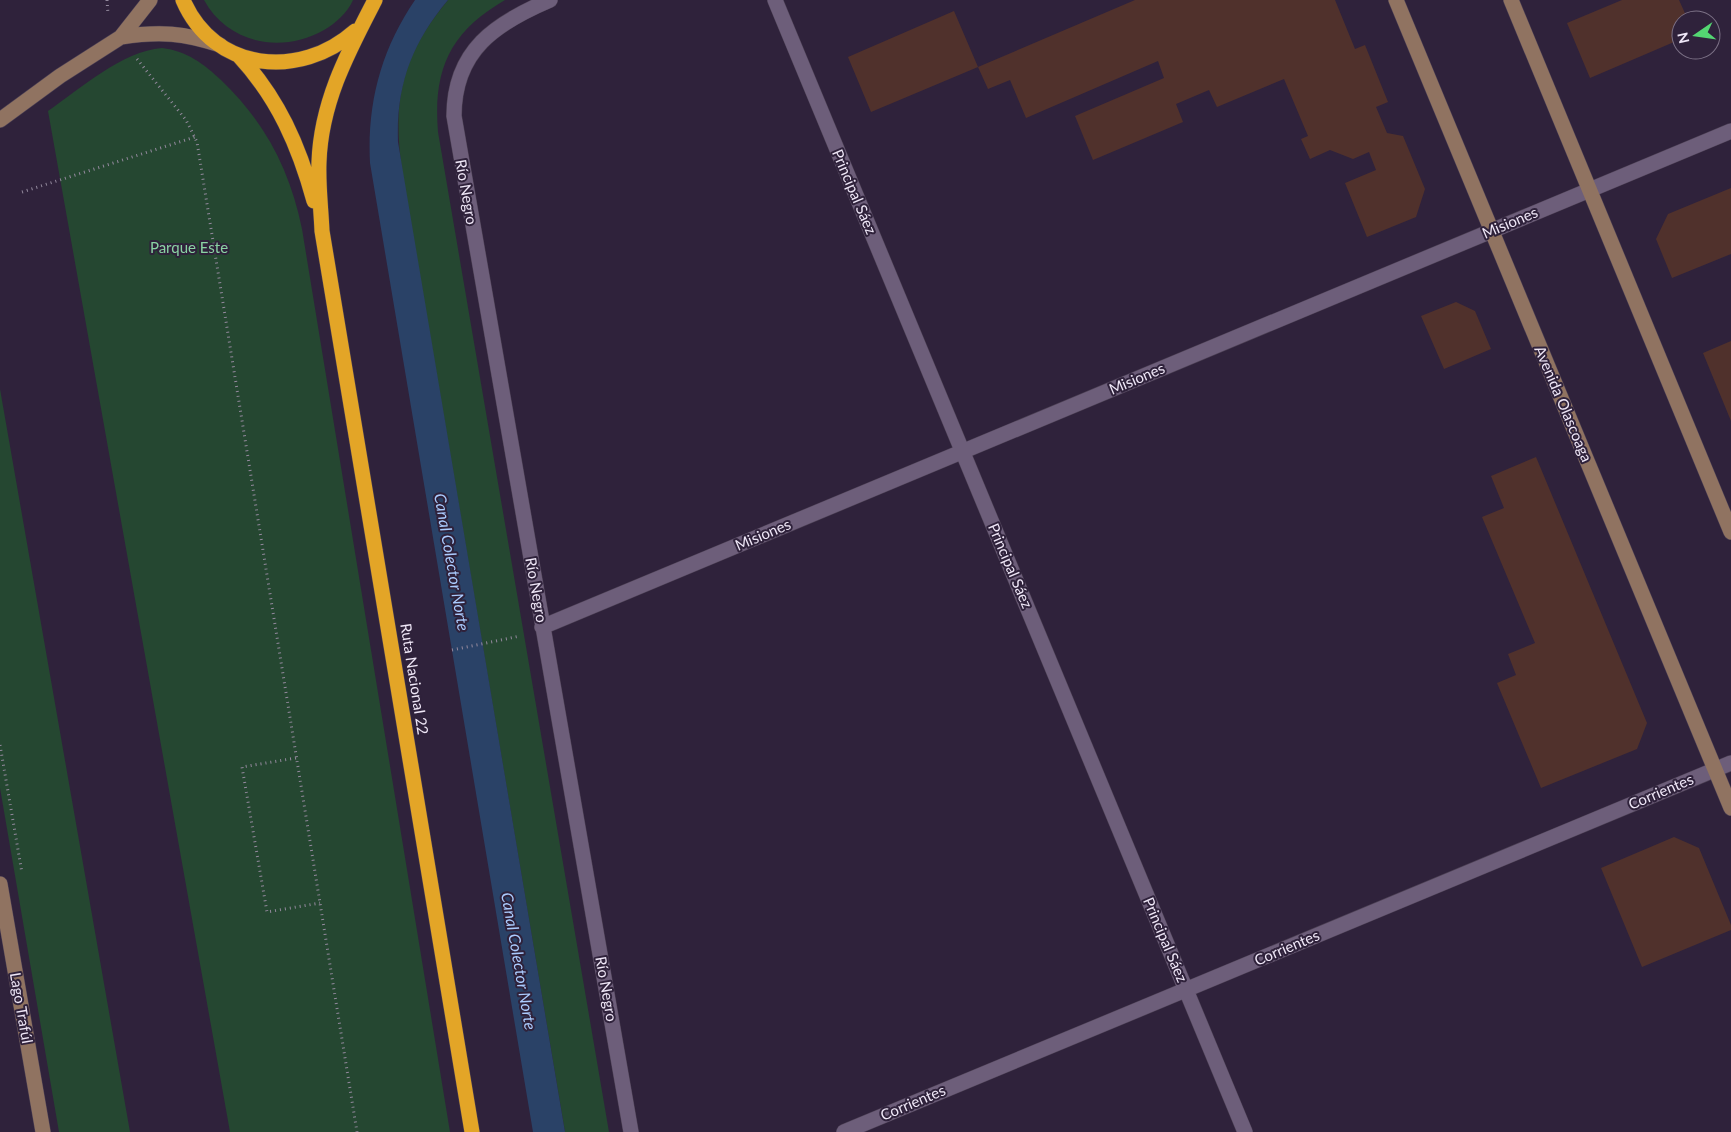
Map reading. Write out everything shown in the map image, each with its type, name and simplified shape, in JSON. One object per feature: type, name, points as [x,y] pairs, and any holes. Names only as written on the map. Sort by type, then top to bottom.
[{"type":"highway","name":"Ruta Nacional 22","points":[[183,0],[195,21],[221,46],[237,54],[273,63],[309,59],[342,43],[367,17]]},
{"type":"highway","name":"Ruta Nacional 22","points":[[322,231],[319,162],[324,125],[336,79],[376,0]]},
{"type":"highway","name":"Ruta Nacional 22","points":[[237,54],[272,97],[287,124],[309,183],[322,231],[472,1132]]},
{"type":"highway","points":[[461,1066],[464,1132]]},
{"type":"main road","points":[[0,120],[60,76],[122,37],[150,0]]},
{"type":"main road","name":"Avenida Olascoaga","points":[[1396,0],[1731,808]]},
{"type":"main road","points":[[1511,0],[1731,532]]},
{"type":"main road","points":[[122,37],[154,33],[183,34],[221,46]]},
{"type":"main road","name":"Lago Trafúl","points":[[0,884],[43,1132]]},
{"type":"street","name":"Río Negro","points":[[550,0],[502,23],[473,52],[460,75],[456,88],[455,130],[630,1132]]},
{"type":"street","name":"Principal Sáez","points":[[775,0],[1245,1132]]},
{"type":"street","name":"Misiones","points":[[542,627],[1731,131]]},
{"type":"street","name":"Corrientes","points":[[844,1132],[1731,763]]},
{"type":"path","points":[[108,0],[110,19]]},
{"type":"path","points":[[134,55],[186,120],[195,137],[357,1132]]},
{"type":"path","points":[[22,192],[195,137]]},
{"type":"path","points":[[452,650],[513,638],[542,627]]},
{"type":"path","points":[[296,758],[242,767],[267,912],[320,903]]},
{"type":"green space","points":[[204,0],[353,0],[341,17],[324,30],[291,42],[274,43],[257,41],[227,27],[214,15]]},
{"type":"green space","points":[[448,0],[505,0],[486,12],[471,25],[458,39],[449,54],[442,71],[439,89],[437,110],[438,132],[609,1132],[565,1132],[402,170],[399,122],[400,100],[404,79],[420,40],[432,20]]},
{"type":"green space","name":"Parque Este","points":[[162,48],[179,52],[194,59],[215,74],[237,96],[251,113],[274,148],[297,207],[450,1132],[230,1132],[48,111],[117,63],[147,51]]},
{"type":"green space","points":[[0,389],[130,1132],[59,1132],[0,788]]},
{"type":"water","name":"Canal Colector Norte","points":[[415,0],[448,0],[425,32],[416,49],[403,83],[398,121],[398,142],[565,1132],[533,1132],[370,163],[371,119],[379,78],[393,38]]},
{"type":"building","points":[[1135,0],[1335,0],[1355,49],[1365,45],[1388,102],[1376,107],[1387,133],[1403,136],[1425,189],[1416,217],[1367,237],[1345,183],[1376,170],[1369,152],[1353,159],[1330,150],[1310,159],[1301,139],[1308,136],[1284,79],[1217,107],[1209,90],[1176,104],[1183,122],[1093,160],[1075,116],[1164,78],[1158,61],[1026,118],[1010,80],[988,89],[978,67]]},
{"type":"building","points":[[1622,0],[1679,0],[1684,10],[1671,10],[1671,43],[1590,78],[1567,23]]},
{"type":"building","points":[[954,11],[978,67],[871,112],[848,57]]},
{"type":"building","points":[[1731,188],[1731,254],[1672,278],[1656,239],[1668,214]]},
{"type":"building","points":[[1456,302],[1475,311],[1491,349],[1444,369],[1421,316]]},
{"type":"building","points":[[1731,341],[1731,421],[1703,353]]},
{"type":"building","points":[[1536,457],[1647,723],[1637,749],[1541,788],[1497,683],[1516,675],[1508,654],[1535,643],[1482,517],[1504,508],[1491,476]]},
{"type":"building","points":[[1674,837],[1699,848],[1731,925],[1731,930],[1642,967],[1601,868]]}]
